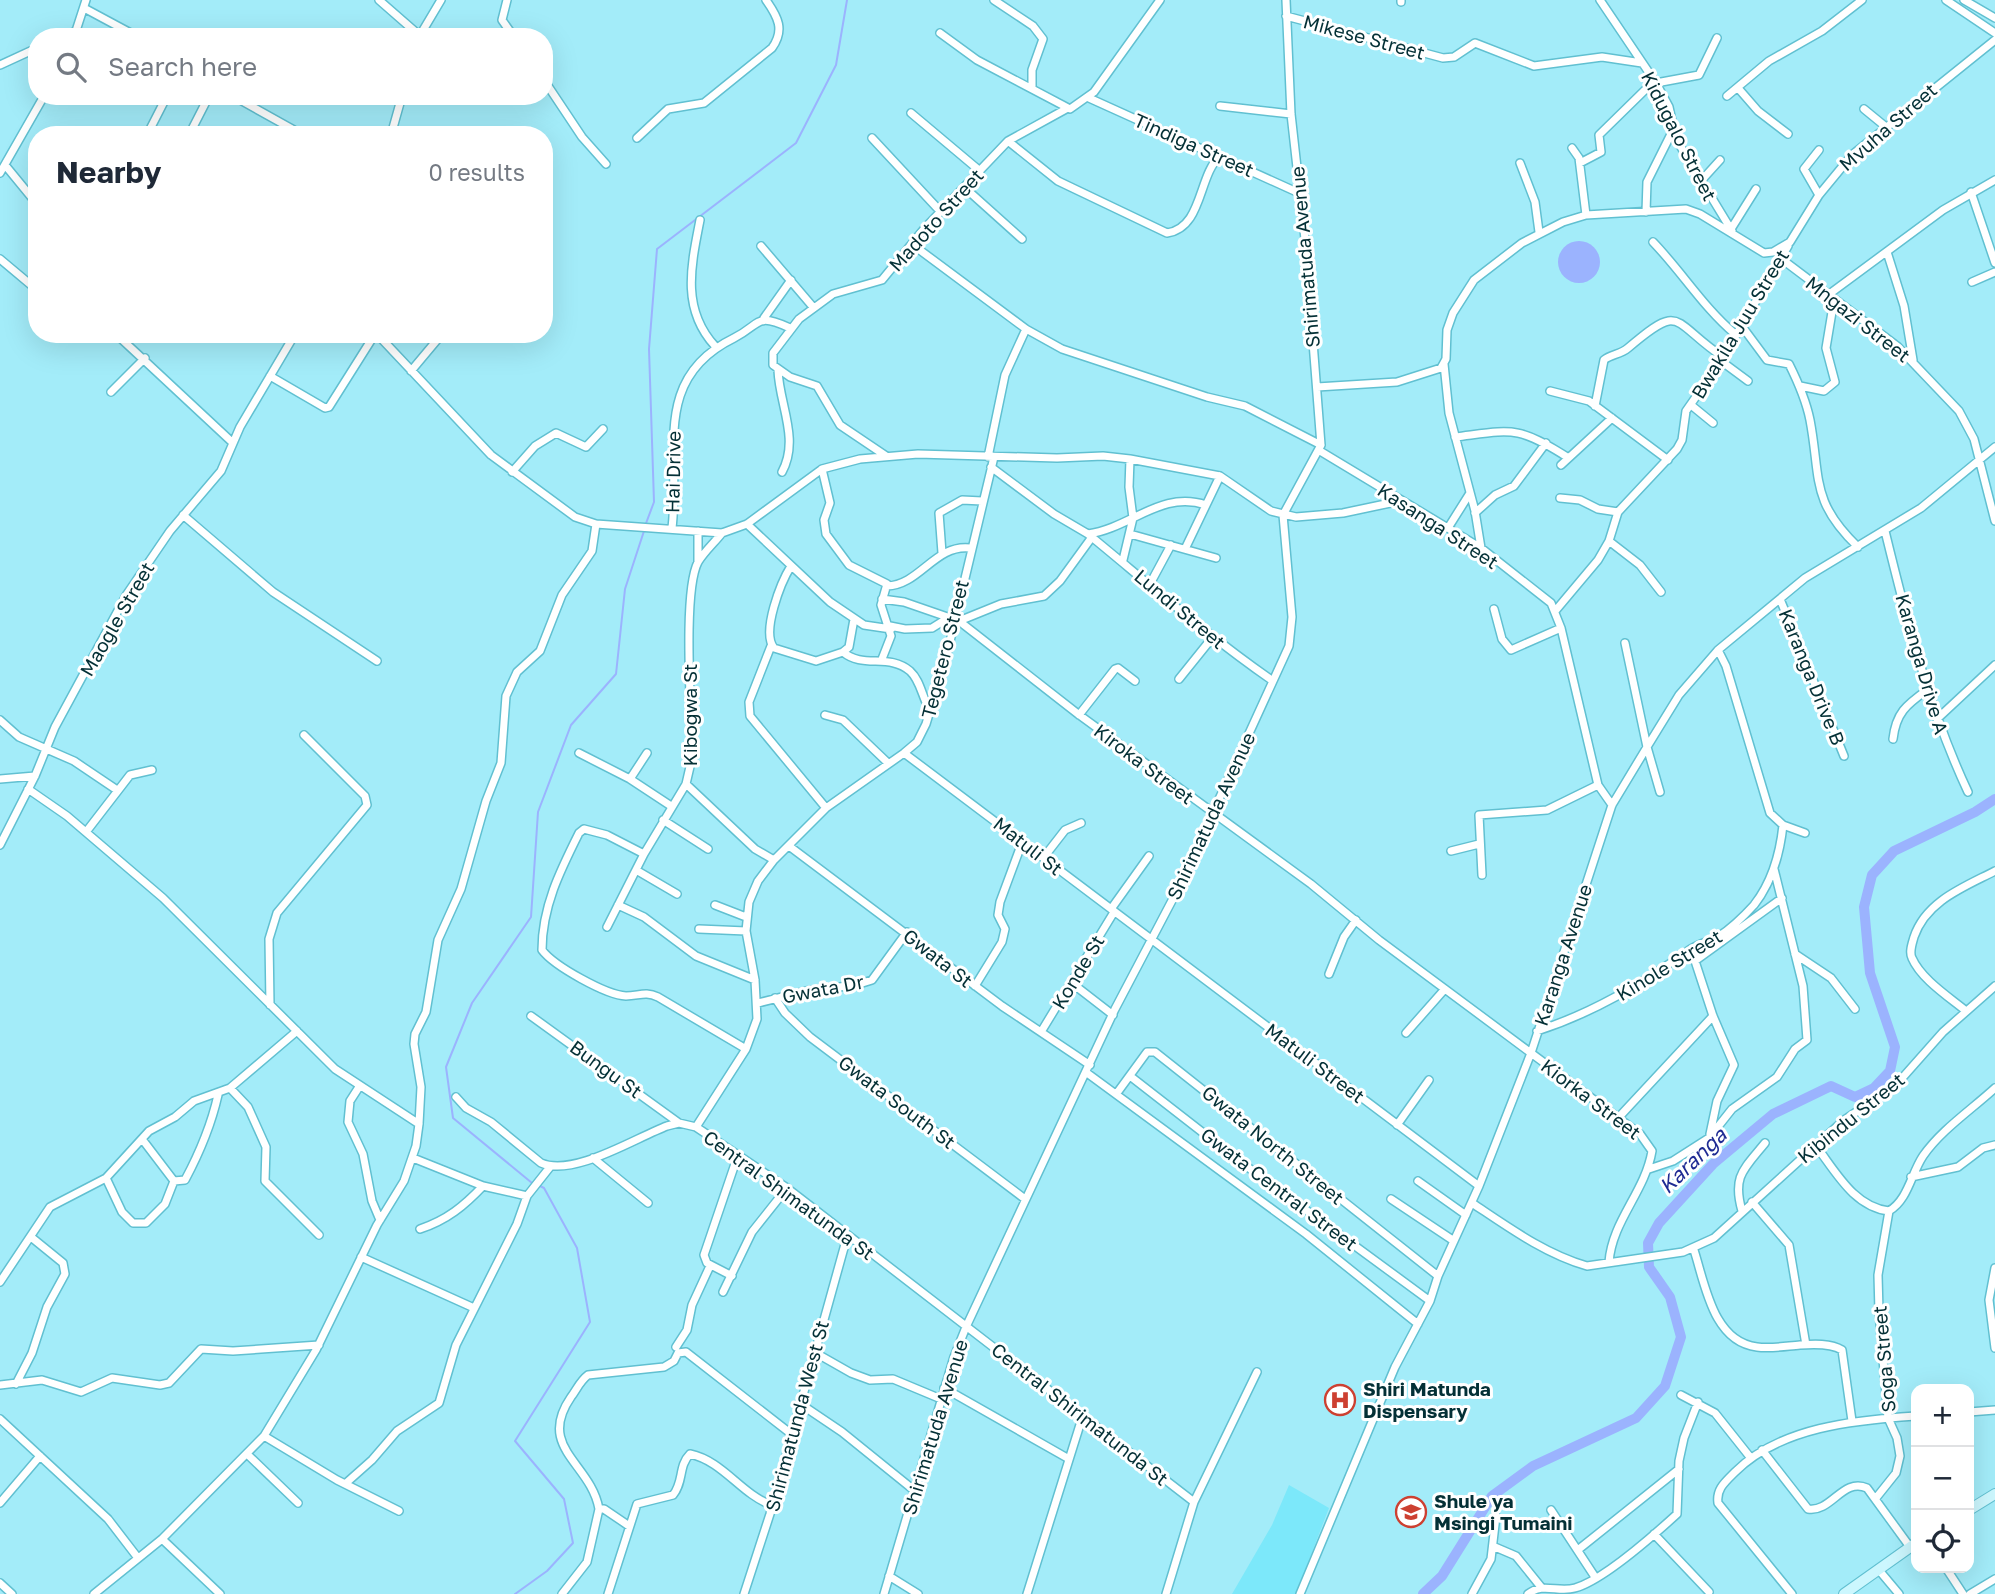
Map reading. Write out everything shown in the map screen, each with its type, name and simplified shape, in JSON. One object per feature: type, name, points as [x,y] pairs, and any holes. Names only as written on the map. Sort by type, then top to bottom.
[{"type":"street","points":[[379,0],[410,28]]},
{"type":"street","points":[[424,28],[441,0]]},
{"type":"street","points":[[507,0],[502,20],[508,28]]},
{"type":"street","points":[[637,138],[668,109],[704,103],[772,48],[779,39],[780,26],[766,0]]},
{"type":"street","points":[[994,0],[1040,32],[1042,47],[1032,70],[1032,87]]},
{"type":"street","points":[[940,33],[977,60],[1032,87],[1066,109],[1088,98],[1147,23],[1160,0]]},
{"type":"street","name":"Shirimatuda Avenue","points":[[1286,0],[1291,114],[1321,448]]},
{"type":"street","name":"Kidugalo Street","points":[[1600,0],[1654,80],[1669,107],[1673,130],[1700,182],[1737,237]]},
{"type":"street","points":[[1727,96],[1769,61],[1822,32],[1862,0]]},
{"type":"street","points":[[1945,0],[1995,33]]},
{"type":"street","points":[[1964,0],[1995,18]]},
{"type":"street","points":[[77,28],[85,4],[124,28]]},
{"type":"street","name":"Mikese Street","points":[[1286,16],[1443,58],[1454,57],[1475,43],[1534,66],[1602,57],[1642,63]]},
{"type":"street","points":[[1580,163],[1601,152],[1599,135],[1654,80],[1699,75],[1717,38]]},
{"type":"street","name":"Mvuha Street","points":[[1790,243],[1839,168],[1995,40]]},
{"type":"street","points":[[0,65],[28,52]]},
{"type":"street","points":[[1738,88],[1758,111],[1788,134]]},
{"type":"street","points":[[553,94],[582,137],[606,164]]},
{"type":"street","name":"Tindiga Street","points":[[1088,98],[1299,193]]},
{"type":"street","points":[[0,173],[39,105]]},
{"type":"street","points":[[152,126],[162,105]]},
{"type":"street","points":[[194,126],[204,105]]},
{"type":"street","points":[[249,105],[286,126]]},
{"type":"street","points":[[394,126],[399,105]]},
{"type":"street","points":[[1220,106],[1291,114]]},
{"type":"street","name":"Madoto Street","points":[[778,370],[773,365],[773,352],[790,328],[813,307],[833,294],[882,280],[940,211],[1008,141],[1066,109]]},
{"type":"street","points":[[1864,110],[1886,127]]},
{"type":"street","points":[[911,113],[980,171]]},
{"type":"street","points":[[1646,212],[1647,182],[1673,130]]},
{"type":"street","points":[[872,138],[940,211]]},
{"type":"street","points":[[1008,141],[1058,181],[1167,233],[1174,232],[1185,224],[1196,206],[1213,163],[1220,156]]},
{"type":"street","points":[[1572,148],[1580,163],[1586,215]]},
{"type":"street","points":[[1819,150],[1804,169],[1819,195]]},
{"type":"street","points":[[1700,182],[1720,160]]},
{"type":"street","points":[[1520,163],[1535,202],[1539,232]]},
{"type":"street","points":[[5,164],[28,193]]},
{"type":"street","points":[[1800,386],[1824,391],[1835,383],[1826,348],[1831,298],[1887,252],[1971,192],[1995,180]]},
{"type":"street","points":[[964,187],[1022,239]]},
{"type":"street","points":[[1731,229],[1756,189]]},
{"type":"street","points":[[1971,192],[1995,263]]},
{"type":"street","points":[[1481,548],[1475,513],[1455,438],[1444,364],[1447,330],[1461,298],[1475,280],[1494,263],[1539,232],[1586,215],[1686,209],[1700,214],[1753,249],[1773,252],[1790,243]]},
{"type":"street","points":[[701,220],[690,281],[691,300],[700,326],[715,346]]},
{"type":"street","points":[[1653,242],[1682,272],[1705,306],[1735,334]]},
{"type":"street","name":"Bwakila Juu Street","points":[[1556,610],[1598,560],[1609,541],[1618,512],[1668,460],[1682,440],[1686,411],[1722,359],[1790,243]]},
{"type":"street","name":"Kasanga Street","points":[[914,245],[1026,329],[1079,356],[1245,406],[1321,448],[1400,501],[1481,548],[1542,594],[1556,610]]},
{"type":"street","points":[[761,246],[813,307]]},
{"type":"street","name":"Mngazi Street","points":[[1773,252],[1831,298],[1882,333],[1913,361],[1970,425],[1995,521]]},
{"type":"street","points":[[1887,252],[1904,306],[1913,361]]},
{"type":"street","points":[[0,259],[28,282]]},
{"type":"street","points":[[1972,282],[1995,272]]},
{"type":"street","points":[[790,328],[764,318],[791,280]]},
{"type":"street","name":"Hai Drive","points":[[672,528],[673,428],[680,392],[690,373],[715,346],[736,337],[764,318]]},
{"type":"street","points":[[1595,405],[1604,360],[1623,352],[1659,322],[1678,322],[1748,381]]},
{"type":"street","points":[[1741,325],[1767,360],[1789,364],[1800,386],[1810,419],[1817,483],[1831,517],[1858,547]]},
{"type":"street","name":"Tegetero Street","points":[[696,1126],[746,1049],[757,1019],[758,1003],[746,917],[758,881],[774,860],[826,808],[917,742],[930,710],[991,467],[1005,375],[1026,329]]},
{"type":"street","points":[[127,343],[233,443]]},
{"type":"street","name":"Maogle Street","points":[[0,845],[35,776],[55,727],[127,594],[183,515],[221,471],[233,443],[290,343]]},
{"type":"street","points":[[270,376],[325,408],[329,407],[370,343]]},
{"type":"street","points":[[385,343],[470,434],[512,472],[575,517],[596,524],[722,533],[747,524],[822,469],[887,456],[1103,456],[1130,459],[1220,476],[1271,511],[1283,515],[1334,514],[1400,501]]},
{"type":"street","points":[[411,371],[434,343]]},
{"type":"street","points":[[111,392],[145,358]]},
{"type":"street","points":[[1317,387],[1397,382],[1444,364]]},
{"type":"street","points":[[782,471],[791,440],[781,401],[778,370],[817,386],[840,425],[887,456]]},
{"type":"street","points":[[1550,391],[1595,405],[1668,460]]},
{"type":"street","points":[[1691,405],[1713,423]]},
{"type":"street","points":[[1561,465],[1612,418]]},
{"type":"street","points":[[512,472],[535,446],[556,433],[586,447],[603,429]]},
{"type":"street","points":[[1455,438],[1516,431],[1546,443],[1567,457]]},
{"type":"street","points":[[1475,513],[1495,495],[1514,486],[1546,443]]},
{"type":"street","name":"Karanga Avenue","points":[[1300,1594],[1395,1367],[1430,1301],[1438,1276],[1479,1186],[1531,1053],[1612,805],[1647,747],[1679,695],[1718,650],[1805,578],[1922,508],[1995,447]]},
{"type":"street","points":[[1283,515],[1321,448]]},
{"type":"street","points":[[1123,560],[1133,518],[1129,487],[1130,459]]},
{"type":"street","name":"Lundi Street","points":[[991,467],[1061,519],[1123,560],[1212,638],[1273,681]]},
{"type":"street","points":[[822,469],[830,503],[824,520],[826,534],[849,565],[887,586],[902,583],[951,548],[970,548]]},
{"type":"street","points":[[1185,549],[1220,476]]},
{"type":"street","points":[[1448,528],[1470,493]]},
{"type":"street","points":[[1560,498],[1580,500],[1598,509],[1618,512]]},
{"type":"street","points":[[747,524],[830,602],[854,619],[874,629],[932,628],[1001,604],[1044,596],[1060,581],[1090,536],[1111,530],[1173,501],[1189,499],[1206,505]]},
{"type":"street","points":[[942,553],[937,517],[939,513],[962,500],[982,501]]},
{"type":"street","points":[[183,515],[273,593],[377,662]]},
{"type":"street","name":"Shirimatuda Avenue","points":[[884,1594],[944,1388],[966,1327],[1113,1015],[1212,814],[1292,634],[1283,515]]},
{"type":"street","points":[[94,1594],[162,1539],[264,1436],[319,1345],[380,1220],[404,1181],[413,1158],[419,1124],[421,1087],[414,1044],[415,1034],[426,1012],[438,940],[461,890],[486,800],[500,763],[506,696],[517,672],[540,651],[562,595],[592,551],[596,524]]},
{"type":"street","name":"Kibogwa St","points":[[607,927],[644,854],[686,784],[692,758],[690,636],[698,563],[698,531]]},
{"type":"street","name":"Karanga Drive A","points":[[1885,531],[1927,691],[1968,792]]},
{"type":"street","points":[[698,563],[722,533]]},
{"type":"street","points":[[1130,534],[1216,558]]},
{"type":"street","points":[[1609,541],[1640,565],[1661,592]]},
{"type":"street","points":[[1150,584],[1171,545]]},
{"type":"street","points":[[791,566],[782,581],[772,619],[771,646],[749,702],[750,716],[826,808]]},
{"type":"street","points":[[882,659],[891,627],[882,611],[882,599],[887,586]]},
{"type":"street","name":"Kiroka Street","points":[[882,599],[904,602],[954,619],[1531,1053]]},
{"type":"street","name":"Karanga Drive B","points":[[1780,599],[1844,756]]},
{"type":"street","points":[[1494,609],[1502,639],[1511,650],[1561,628]]},
{"type":"street","points":[[1556,610],[1598,785],[1612,805]]},
{"type":"street","points":[[771,646],[816,660],[843,652],[849,647],[854,619]]},
{"type":"street","points":[[1179,679],[1212,638]]},
{"type":"street","points":[[1625,643],[1647,747],[1660,792]]},
{"type":"street","points":[[1718,650],[1726,666],[1770,813],[1783,825],[1805,833]]},
{"type":"street","points":[[843,652],[858,661],[882,659],[913,674],[930,710]]},
{"type":"street","points":[[1937,719],[1995,665]]},
{"type":"street","points":[[1079,715],[1115,668],[1122,670],[1135,681]]},
{"type":"street","points":[[1893,739],[1895,720],[1901,710],[1927,691]]},
{"type":"street","points":[[825,715],[843,720],[888,763]]},
{"type":"street","points":[[0,720],[19,737],[48,747],[117,790]]},
{"type":"street","points":[[270,1005],[269,939],[277,913],[367,805],[365,796],[304,735]]},
{"type":"street","points":[[579,753],[630,779],[671,806]]},
{"type":"street","points":[[630,779],[647,753]]},
{"type":"street","name":"Matuli St","points":[[904,753],[1152,939]]},
{"type":"street","points":[[86,832],[130,775],[152,770]]},
{"type":"street","points":[[0,779],[35,776]]},
{"type":"street","points":[[686,784],[755,849],[774,860]]},
{"type":"street","points":[[1482,875],[1479,815],[1547,810],[1598,785]]},
{"type":"street","points":[[28,789],[86,832],[204,936],[335,1069],[419,1124]]},
{"type":"street","points":[[663,820],[708,849]]},
{"type":"street","points":[[1044,857],[1065,830],[1081,823]]},
{"type":"street","name":"Kinole Street","points":[[1537,1031],[1589,1013],[1668,966],[1691,949],[1720,935],[1754,904],[1774,869],[1783,825]]},
{"type":"street","points":[[0,832],[9,826]]},
{"type":"street","points":[[644,854],[594,830],[584,829],[554,885],[542,933],[542,950],[564,969],[619,994],[647,992],[658,997],[746,1049]]},
{"type":"street","points":[[975,986],[1002,942],[1005,929],[998,915],[1000,902],[1023,841]]},
{"type":"street","points":[[1451,851],[1479,844]]},
{"type":"street","name":"Gwata St","points":[[789,846],[907,932],[975,986],[1041,1032],[1116,1093],[1306,1234],[1418,1324]]},
{"type":"street","name":"Konde St","points":[[1041,1032],[1073,984],[1113,911],[1149,856]]},
{"type":"street","points":[[1472,1203],[1533,1243],[1570,1261],[1587,1266],[1609,1262],[1614,1234],[1649,1169],[1672,1161],[1709,1138],[1732,1109],[1777,1077],[1795,1049],[1807,1040],[1803,986],[1774,869]]},
{"type":"street","points":[[636,870],[677,894]]},
{"type":"street","points":[[1966,1011],[1919,969],[1911,956],[1911,945],[1917,928],[1933,906],[1994,872]]},
{"type":"street","points":[[1709,1138],[1717,1101],[1734,1065],[1713,1016],[1695,961],[1782,898]]},
{"type":"street","points":[[618,905],[644,917],[696,957],[755,980]]},
{"type":"street","points":[[715,905],[746,917]]},
{"type":"street","points":[[1329,974],[1344,937],[1356,920]]},
{"type":"street","points":[[699,929],[746,932]]},
{"type":"street","name":"Gwata Dr","points":[[758,1003],[872,980],[907,932]]},
{"type":"street","name":"Matuli Street","points":[[1152,939],[1479,1186]]},
{"type":"street","points":[[1794,953],[1831,978],[1855,1009]]},
{"type":"street","points":[[1073,984],[1113,1015]]},
{"type":"street","name":"Kibindu Street","points":[[1609,1262],[1695,1250],[1714,1238],[1843,1121],[1896,1085],[1966,1011],[1995,986]]},
{"type":"street","points":[[1406,1033],[1444,990]]},
{"type":"street","name":"Gwata South St","points":[[775,998],[785,1013],[810,1037],[1025,1199]]},
{"type":"street","name":"Bungu St","points":[[531,1016],[679,1123]]},
{"type":"street","points":[[1619,1117],[1713,1016]]},
{"type":"street","points":[[0,1282],[55,1203],[83,1192],[106,1178],[142,1139],[194,1101],[218,1095],[230,1088],[297,1031]]},
{"type":"street","name":"Gwata North Street","points":[[1116,1093],[1147,1052],[1155,1052],[1438,1276]]},
{"type":"street","name":"Kiorka Street","points":[[1531,1053],[1619,1117],[1648,1142],[1652,1151],[1649,1169]]},
{"type":"street","name":"Gwata Central Street","points":[[1130,1076],[1238,1160],[1430,1301]]},
{"type":"street","points":[[1397,1125],[1429,1080]]},
{"type":"street","points":[[359,1087],[350,1101],[348,1122],[363,1154],[372,1201],[380,1220]]},
{"type":"street","points":[[230,1088],[248,1107],[266,1147],[265,1181],[319,1235]]},
{"type":"street","points":[[1816,1146],[1856,1196],[1868,1206],[1889,1211],[1904,1196],[1911,1177],[1934,1141],[1995,1088]]},
{"type":"street","points":[[174,1181],[185,1180],[191,1164],[203,1146],[218,1095]]},
{"type":"street","points":[[345,1484],[372,1460],[397,1431],[439,1403],[449,1362],[474,1308],[517,1224],[527,1196],[550,1167],[491,1122],[466,1108],[456,1097]]},
{"type":"street","name":"Central Shimatunda St","points":[[550,1167],[593,1158],[642,1135],[679,1123],[696,1126],[787,1188],[966,1327]]},
{"type":"street","points":[[142,1139],[174,1181]]},
{"type":"street","points":[[1742,1211],[1737,1185],[1739,1178],[1765,1143]]},
{"type":"street","points":[[1911,1177],[1958,1167],[1983,1148],[1995,1144]]},
{"type":"street","points":[[732,1276],[710,1266],[704,1255],[738,1155]]},
{"type":"street","points":[[413,1158],[483,1186],[527,1196]]},
{"type":"street","points":[[593,1158],[648,1203]]},
{"type":"street","points":[[106,1178],[121,1212],[137,1224],[146,1223],[165,1204],[174,1181]]},
{"type":"street","points":[[1419,1181],[1466,1215]]},
{"type":"street","points":[[420,1229],[439,1223],[461,1209],[483,1186]]},
{"type":"street","points":[[723,1292],[752,1232],[787,1188]]},
{"type":"street","points":[[1391,1199],[1454,1241]]},
{"type":"street","points":[[1752,1202],[1789,1245],[1806,1345]]},
{"type":"street","name":"Soga Street","points":[[1876,1497],[1896,1474],[1900,1456],[1897,1438],[1888,1418],[1878,1275],[1889,1211]]},
{"type":"street","points":[[16,1384],[40,1332],[47,1307],[65,1274],[62,1263],[31,1237]]},
{"type":"street","name":"Shirimatunda West St","points":[[744,1594],[847,1237]]},
{"type":"street","points":[[1695,1250],[1719,1322],[1730,1336],[1756,1347],[1836,1346],[1842,1350],[1852,1421]]},
{"type":"street","points":[[361,1257],[474,1308]]},
{"type":"street","points":[[676,1347],[687,1330],[692,1305],[710,1266]]},
{"type":"street","points":[[1995,1268],[1989,1300],[1995,1348]]},
{"type":"street","name":"Central Shirimatunda St","points":[[966,1327],[1194,1502]]},
{"type":"street","points":[[0,1385],[41,1380],[81,1392],[112,1378],[160,1385],[174,1378],[201,1349],[233,1351],[319,1345]]},
{"type":"street","points":[[562,1594],[587,1562],[599,1509],[593,1488],[562,1446],[558,1433],[564,1407],[588,1375],[664,1367],[674,1361],[678,1353],[686,1352],[790,1433]]},
{"type":"street","points":[[814,1352],[851,1373],[870,1380],[893,1379],[941,1399]]},
{"type":"street","points":[[1166,1594],[1194,1502],[1257,1372]]},
{"type":"street","points":[[944,1388],[1069,1459]]},
{"type":"street","points":[[1681,1395],[1716,1413],[1750,1457]]},
{"type":"street","points":[[1528,1594],[1541,1587],[1576,1588],[1654,1534],[1677,1514],[1679,1469],[1684,1438],[1698,1402]]},
{"type":"street","points":[[799,1403],[842,1432],[915,1491]]},
{"type":"street","points":[[1974,1412],[1995,1410]]},
{"type":"street","points":[[1027,1594],[1083,1415]]},
{"type":"street","points":[[1791,1594],[1718,1503],[1717,1494],[1722,1484],[1750,1457],[1762,1450],[1852,1421],[1911,1416]]},
{"type":"street","points":[[0,1419],[108,1519],[138,1558]]},
{"type":"street","points":[[264,1436],[345,1484],[399,1511]]},
{"type":"street","points":[[1762,1450],[1808,1509],[1821,1508],[1850,1487],[1860,1485],[1876,1497],[1911,1542]]},
{"type":"street","points":[[247,1454],[298,1503]]},
{"type":"street","points":[[608,1594],[637,1504],[673,1495],[681,1484],[682,1469],[690,1454],[707,1460],[754,1498],[771,1505]]},
{"type":"street","points":[[0,1503],[40,1457]]},
{"type":"street","points":[[1579,1549],[1679,1469]]},
{"type":"street","points":[[1974,1507],[1995,1494]]},
{"type":"street","points":[[599,1509],[610,1512],[629,1526]]},
{"type":"street","points":[[1551,1510],[1595,1577]]},
{"type":"street","points":[[1472,1594],[1495,1547],[1496,1516]]},
{"type":"street","points":[[1654,1534],[1709,1592]]},
{"type":"street","points":[[162,1539],[220,1594]]},
{"type":"street","points":[[1844,1594],[1911,1546]]},
{"type":"street","points":[[1495,1547],[1516,1556],[1541,1587]]},
{"type":"street","points":[[1878,1569],[1899,1594]]},
{"type":"street","points":[[1949,1573],[1963,1594]]},
{"type":"street","points":[[889,1576],[918,1594]]},
{"type":"street","points":[[1970,1594],[1981,1591],[1995,1579]]},
{"type":"street","points":[[0,1583],[12,1594]]},
{"type":"shaded area","points":[[1579,241],[1594,247],[1600,262],[1594,277],[1579,283],[1564,277],[1558,262],[1564,247]]},
{"type":"shaded area","points":[[1289,1485],[1329,1508],[1296,1594],[1232,1594],[1272,1525]]},
{"type":"waterway","points":[[645,526],[654,502],[649,349],[657,249],[796,143],[836,65],[847,0]]},
{"type":"waterway","points":[[532,1183],[453,1118],[446,1067],[472,1003],[531,917],[538,812],[571,725],[616,674],[625,589],[644,531]]},
{"type":"waterway","name":"Karanga","points":[[1423,1594],[1442,1576],[1492,1496],[1533,1466],[1636,1418],[1665,1386],[1681,1337],[1670,1297],[1649,1267],[1648,1243],[1659,1223],[1713,1164],[1773,1114],[1831,1086],[1855,1097],[1874,1088],[1890,1071],[1895,1047],[1870,973],[1864,907],[1872,875],[1894,851],[1975,812],[1995,799]]},
{"type":"waterway","points":[[515,1594],[547,1571],[573,1543],[564,1499],[515,1441],[590,1322],[577,1248],[544,1188],[538,1185]]},
{"type":"place","name":"Shiri Matunda Dispensary","points":[[1340,1400]]},
{"type":"place","name":"Shule ya Msingi Tumaini","points":[[1411,1512]]}]
